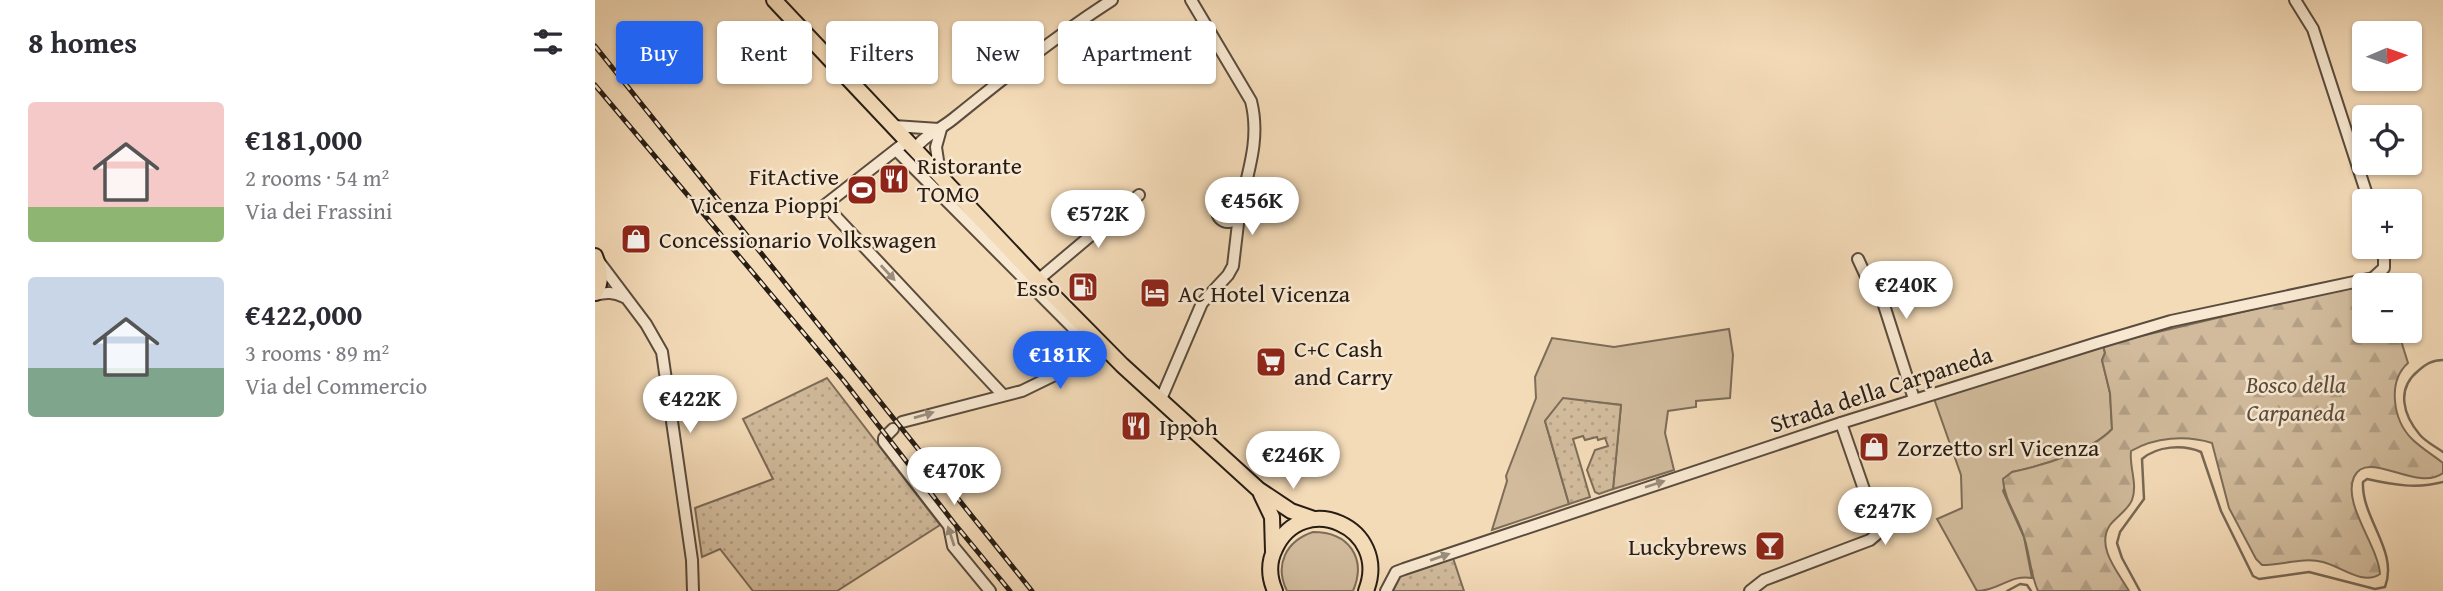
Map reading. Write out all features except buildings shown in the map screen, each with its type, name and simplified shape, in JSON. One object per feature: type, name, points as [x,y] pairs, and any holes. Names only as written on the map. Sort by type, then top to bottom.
[{"type":"main road","points":[[774,0],[894,126],[906,147],[940,174],[1103,352],[1161,399],[1258,489],[1291,511],[1314,519]]},
{"type":"main road","points":[[595,294],[600,275],[596,257]]},
{"type":"main road","points":[[1258,489],[1272,517],[1273,553],[1270,571],[1275,591]]},
{"type":"main road","points":[[1273,553],[1285,534],[1303,522],[1325,519],[1345,525],[1361,539],[1370,558],[1371,569],[1366,590]]},
{"type":"street","points":[[1003,395],[825,205],[906,147],[932,143],[940,132],[1033,55],[1112,0]]},
{"type":"street","points":[[1161,399],[1202,303],[1228,275],[1235,257],[1239,214],[1256,137],[1256,119],[1251,101],[1191,0]]},
{"type":"street","points":[[2295,0],[2306,15],[2316,37],[2365,189]]},
{"type":"street","points":[[894,126],[940,132]]},
{"type":"street","points":[[940,132],[936,147],[940,174]]},
{"type":"street","points":[[906,147],[1103,352],[1021,391],[947,409],[897,425],[884,438],[884,442],[949,526],[954,545],[990,591]]},
{"type":"street","points":[[1235,257],[1231,238],[1216,210],[1220,203],[1230,200],[1245,180]]},
{"type":"street","points":[[1038,280],[1139,195]]},
{"type":"street","points":[[1224,222],[1234,221],[1239,214],[1238,206],[1230,200]]},
{"type":"street","points":[[596,257],[662,352],[692,560],[693,591]]},
{"type":"street","points":[[1858,259],[1870,285],[1882,299],[1914,399]]},
{"type":"street","name":"Strada della Carpaneda","points":[[1386,591],[1396,572],[1841,423],[2171,321],[2373,278],[2384,268],[2384,259]]},
{"type":"street","points":[[595,294],[616,293],[627,298]]},
{"type":"street","points":[[1750,591],[1764,580],[1870,540],[1876,534],[1877,527],[1841,423]]},
{"type":"green space","name":"Bosco della Carpaneda","points":[[2352,280],[2352,343],[2402,343],[2408,363],[2401,371],[2395,390],[2400,422],[2412,439],[2443,463],[2443,473],[2432,478],[2420,478],[2370,467],[2360,469],[2354,477],[2352,488],[2356,512],[2373,550],[2380,574],[2359,577],[2330,564],[2315,561],[2262,565],[2256,559],[2229,508],[2212,443],[2171,439],[2140,446],[2131,451],[2134,494],[2128,507],[2110,525],[2106,533],[2105,542],[2110,560],[2129,591],[2038,591],[2024,537],[2006,494],[2003,479],[2012,472],[2051,462],[2079,451],[2112,429],[2110,393],[2102,360],[2105,353],[2103,345],[2280,303]]},
{"type":"green space","points":[[1729,329],[1733,355],[1730,398],[1696,401],[1696,407],[1668,411],[1665,433],[1674,470],[1613,489],[1621,405],[1563,399],[1545,421],[1569,504],[1492,530],[1507,481],[1506,476],[1536,398],[1535,377],[1552,338],[1614,347]]},
{"type":"green space","points":[[2103,345],[2105,353],[2102,360],[2110,393],[2112,429],[2079,451],[2052,462],[2012,472],[2003,491],[2024,537],[2032,578],[2017,578],[1977,591],[1937,519],[1962,508],[1961,475],[1932,393]]},
{"type":"green space","points":[[827,378],[940,525],[837,591],[753,591],[720,549],[702,557],[695,508],[773,479],[743,419]]},
{"type":"green space","points":[[1563,398],[1621,405],[1613,489],[1599,494],[1595,492],[1587,470],[1595,450],[1608,446],[1605,438],[1585,440],[1583,436],[1573,439],[1590,497],[1569,504],[1545,421]]},
{"type":"green space","points":[[1313,532],[1336,537],[1352,549],[1358,568],[1353,591],[1287,591],[1282,572],[1285,555],[1296,541]]},
{"type":"green space","points":[[1453,558],[1464,591],[1393,591],[1401,574]]},
{"type":"waterway","points":[[2443,360],[2427,364],[2418,371],[2411,378],[2404,394],[2406,411],[2414,427],[2428,442],[2443,452]]},
{"type":"waterway","points":[[2140,591],[2117,543],[2120,532],[2144,499],[2142,459],[2155,451],[2178,447],[2201,452],[2221,511],[2253,576],[2259,579],[2309,572],[2375,589],[2385,587],[2387,560],[2368,509],[2363,482],[2367,479],[2415,486],[2443,482]]},
{"type":"waterway","points":[[2007,591],[2020,584],[2027,585],[2031,591]]},
{"type":"railway","points":[[595,46],[1032,591]]},
{"type":"railway","points":[[595,85],[844,381],[1010,591]]},
{"type":"place","name":"Ristorante TOMO","points":[[894,179]]},
{"type":"place","name":"FitActive Vicenza Pioppi","points":[[862,190]]},
{"type":"place","name":"Concessionario Volkswagen","points":[[636,239]]},
{"type":"place","name":"Esso","points":[[1083,287]]},
{"type":"place","name":"AC Hotel Vicenza","points":[[1155,293]]},
{"type":"place","name":"C+C Cash and Carry","points":[[1271,362]]},
{"type":"place","name":"Ippoh","points":[[1136,426]]},
{"type":"place","name":"Zorzetto srl Vicenza","points":[[1874,447]]},
{"type":"place","name":"Luckybrews","points":[[1770,546]]}]
